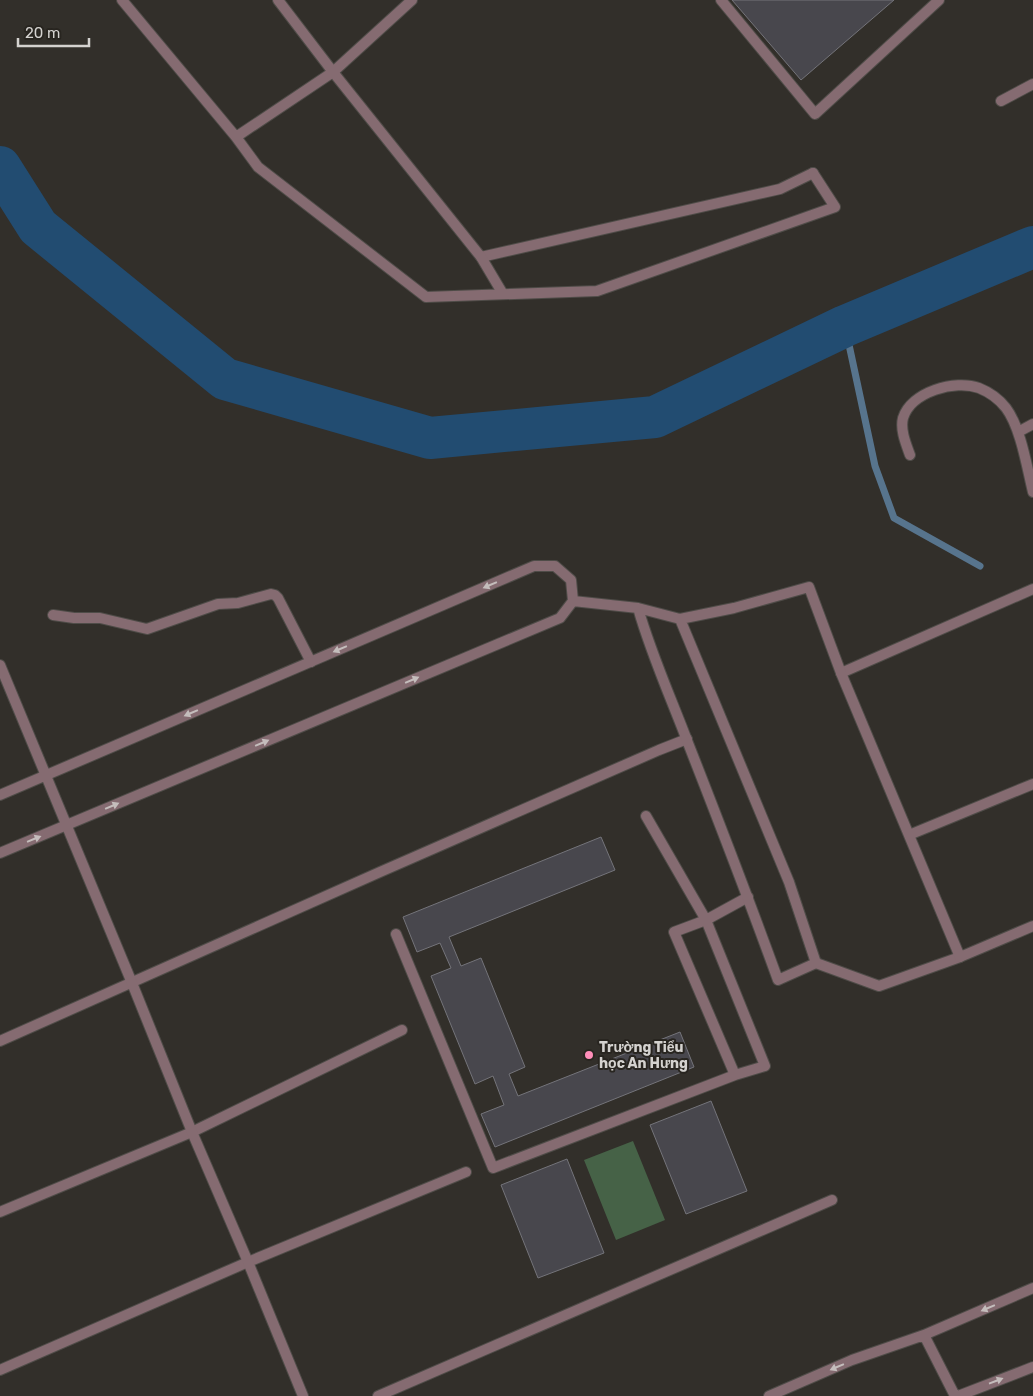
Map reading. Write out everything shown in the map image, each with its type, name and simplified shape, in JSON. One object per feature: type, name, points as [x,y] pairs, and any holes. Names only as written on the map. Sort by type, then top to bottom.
[{"type":"street","points":[[122,0],[236,137],[258,167],[426,297],[597,291],[835,207],[813,174],[780,189],[481,257]]},
{"type":"street","points":[[278,0],[481,257],[503,294]]},
{"type":"street","points":[[236,137],[333,72],[412,0]]},
{"type":"street","points":[[721,0],[815,114],[939,0]]},
{"type":"street","points":[[1001,101],[1033,84]]},
{"type":"street","points":[[910,456],[903,433],[903,419],[909,406],[921,396],[939,389],[959,385],[977,387],[996,397],[1007,409],[1018,432],[1033,492]]},
{"type":"street","points":[[1018,432],[1033,424]]},
{"type":"street","points":[[0,795],[534,566],[555,566],[571,580],[573,601],[560,618],[0,853]]},
{"type":"street","points":[[573,601],[638,608],[680,619],[734,608],[810,587],[841,673],[960,957]]},
{"type":"street","points":[[841,673],[1033,589]]},
{"type":"street","points":[[53,615],[74,618],[100,618],[147,629],[218,604],[238,604],[271,594],[278,598],[312,662]]},
{"type":"street","points":[[638,608],[646,638],[748,897],[778,980],[816,963],[879,986],[960,957],[1033,926]]},
{"type":"street","points":[[680,619],[789,882],[816,963]]},
{"type":"street","points":[[0,665],[303,1396]]},
{"type":"street","points":[[0,1041],[389,868],[659,750],[687,740]]},
{"type":"street","points":[[909,835],[1033,784]]},
{"type":"street","points":[[396,934],[493,1168],[735,1075],[766,1066],[706,920],[646,816]]},
{"type":"street","points":[[735,1075],[674,932],[706,920],[748,897]]},
{"type":"street","points":[[0,1212],[192,1132],[402,1030]]},
{"type":"street","points":[[0,1370],[248,1262],[466,1172]]},
{"type":"street","points":[[378,1396],[832,1200]]},
{"type":"street","points":[[769,1396],[852,1360],[924,1335],[1033,1288]]},
{"type":"street","points":[[924,1335],[956,1396],[1033,1367]]},
{"type":"green space","points":[[633,1141],[665,1220],[616,1240],[584,1160]]},
{"type":"building","points":[[732,0],[894,0],[801,80]]},
{"type":"building","points":[[601,837],[615,870],[449,937],[461,966],[481,958],[525,1067],[509,1074],[518,1096],[680,1032],[694,1067],[495,1147],[481,1114],[504,1105],[493,1076],[475,1084],[431,976],[451,968],[440,943],[417,952],[403,917]]},
{"type":"building","points":[[711,1101],[747,1191],[686,1214],[650,1125]]},
{"type":"building","points":[[567,1159],[604,1253],[538,1278],[501,1185]]},
{"type":"waterway","points":[[0,167],[38,227],[225,379],[430,438],[655,417],[845,326],[1033,247]]},
{"type":"waterway","points":[[845,326],[875,466],[894,518],[980,566]]},
{"type":"place","name":"Trường Tiểu học An Hưng","points":[[589,1055]]}]
